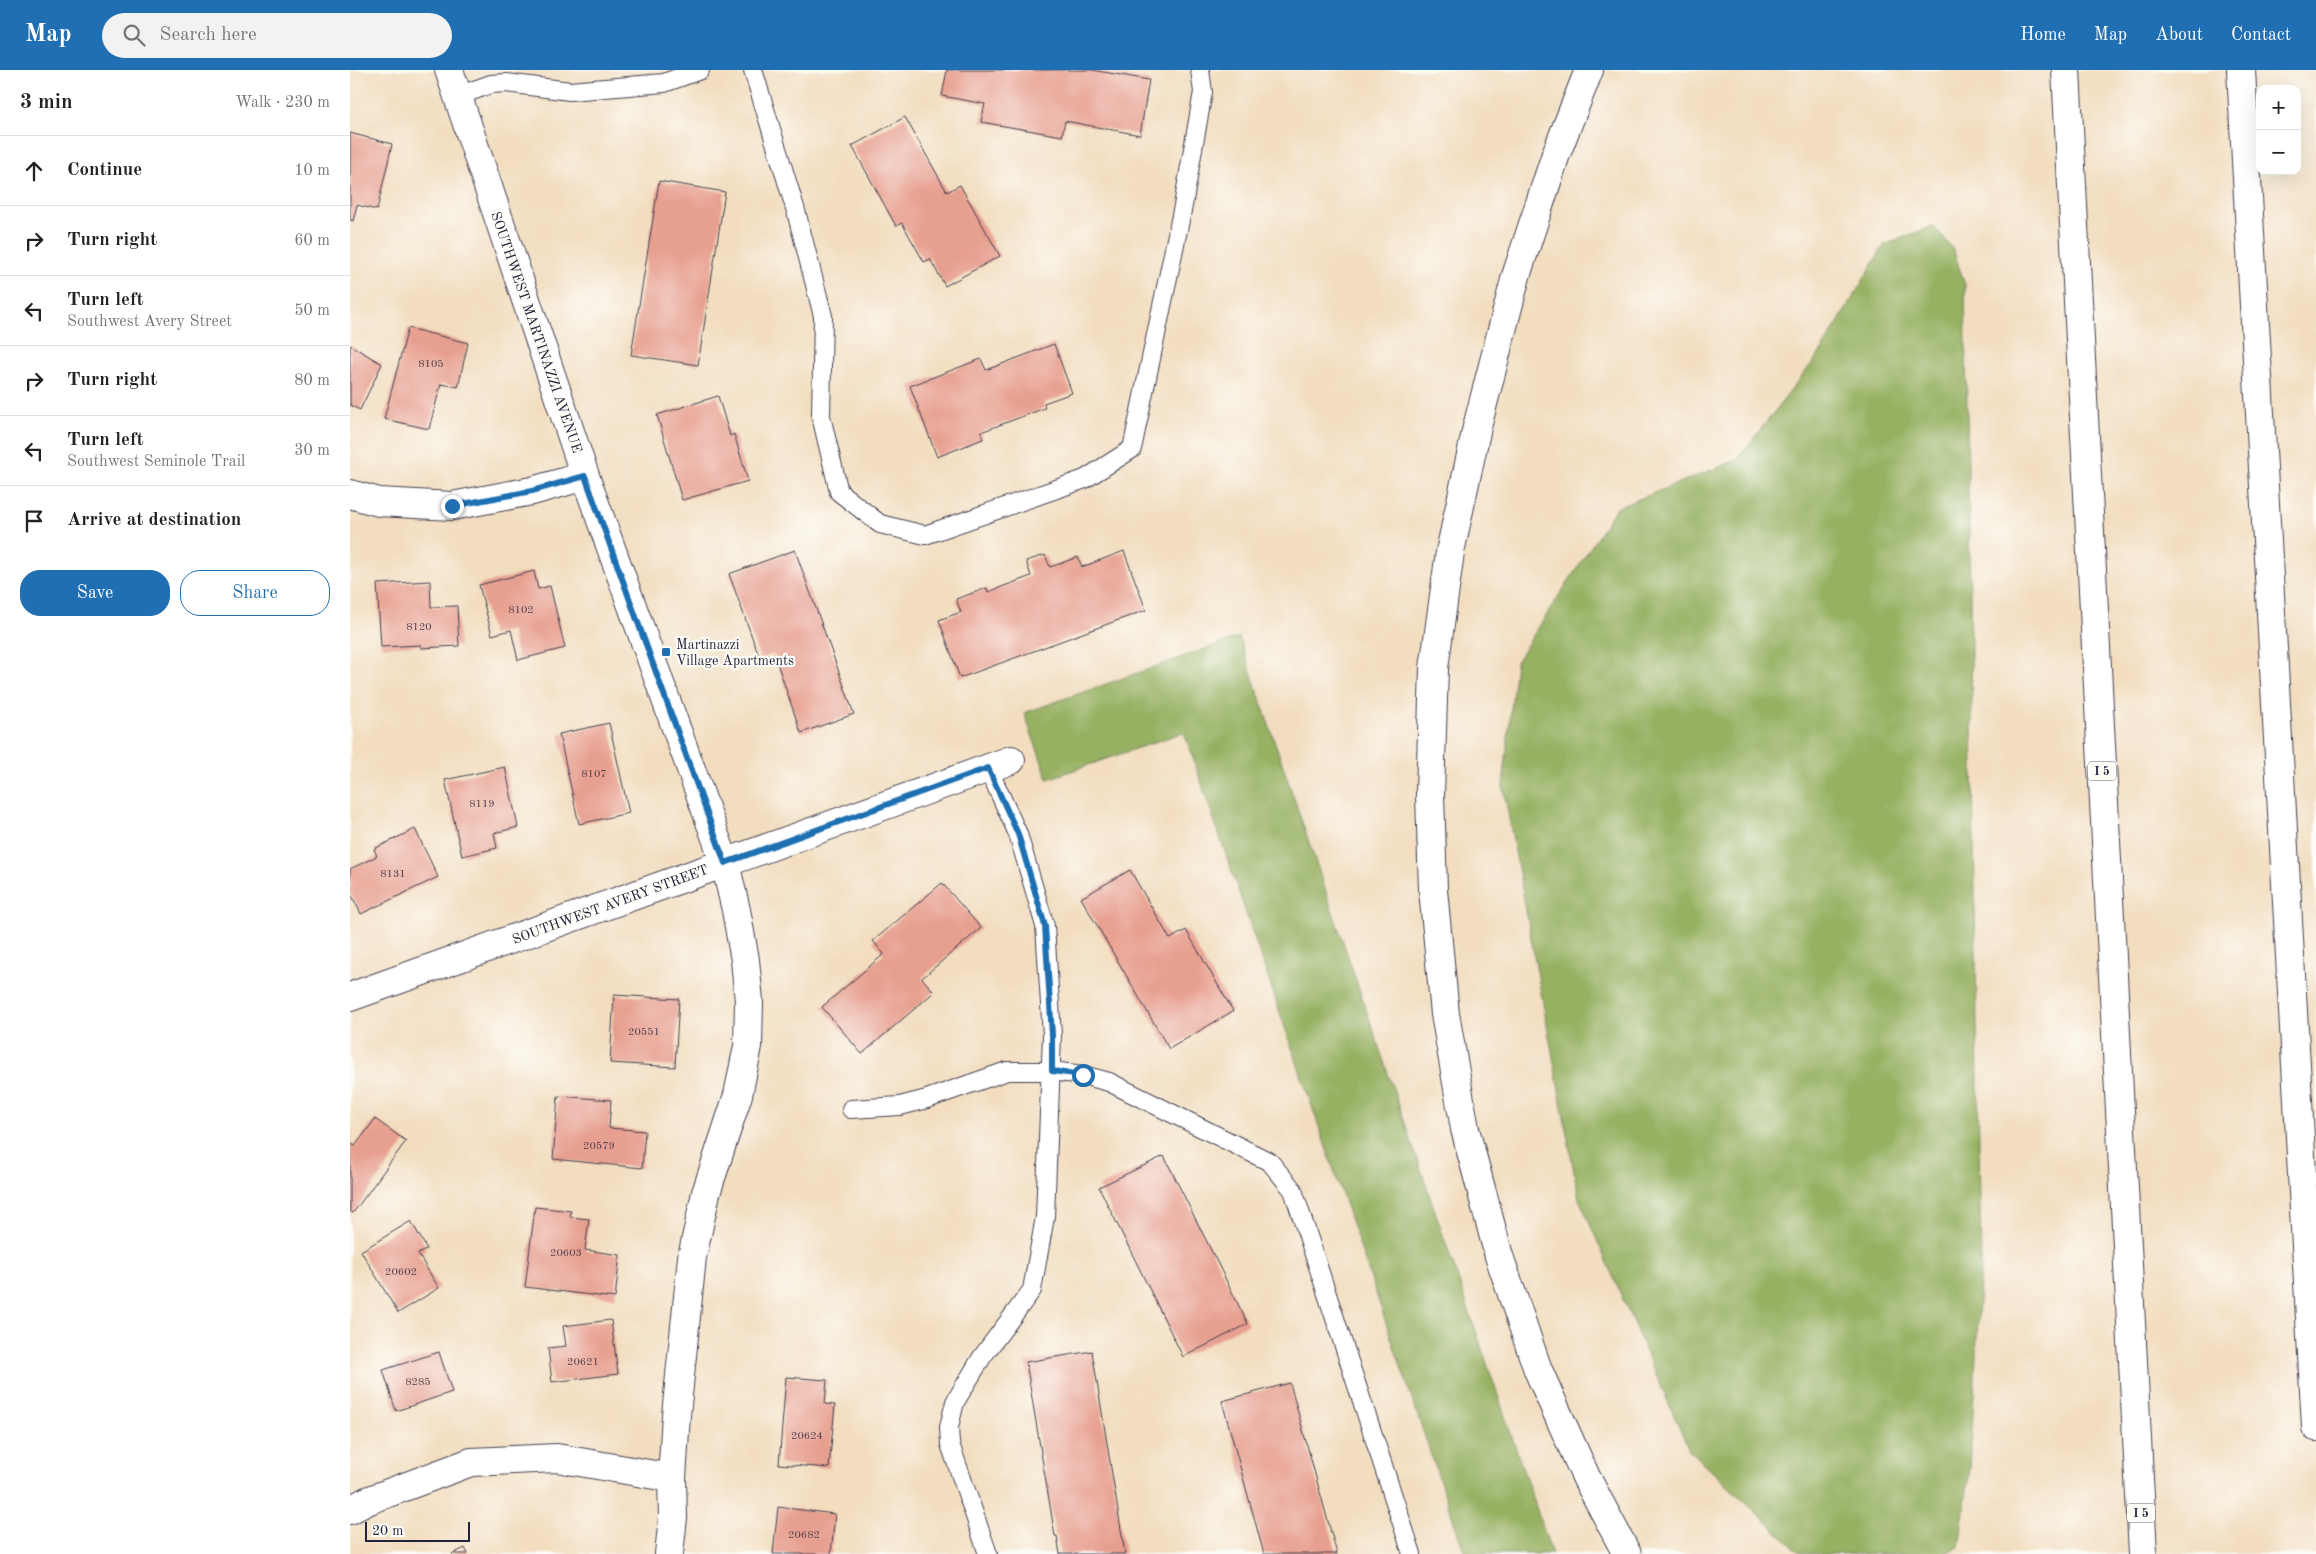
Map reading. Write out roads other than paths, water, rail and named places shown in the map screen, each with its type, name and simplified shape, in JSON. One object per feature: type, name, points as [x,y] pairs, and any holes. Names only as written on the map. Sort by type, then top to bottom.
[{"type":"main road","name":"SOUTHWEST MARTINAZZI AVENUE","points":[[449,70],[585,476],[725,863],[745,960],[749,1001],[748,1046],[738,1095],[706,1193],[692,1257],[672,1478],[673,1517],[669,1554]]},
{"type":"main road","points":[[1589,70],[1556,154],[1516,276],[1477,427],[1450,552],[1434,668],[1430,794],[1432,890],[1445,1014],[1465,1129],[1499,1256],[1538,1370],[1586,1477],[1627,1554]]},
{"type":"main road","name":"I 5","points":[[2066,70],[2143,1554]]},
{"type":"main road","points":[[2241,70],[2316,1427]]},
{"type":"main road","points":[[350,494],[379,502],[452,506],[532,491],[585,476]]},
{"type":"main road","name":"SOUTHWEST AVERY STREET","points":[[350,997],[999,764]]},
{"type":"main road","points":[[350,1510],[367,1501],[471,1462],[557,1458],[672,1478]]},
{"type":"lane","points":[[458,96],[491,84],[506,83],[570,91],[664,83],[700,70]]},
{"type":"lane","points":[[753,70],[796,210],[823,316],[820,416],[839,492],[880,524],[925,534],[1085,479],[1132,449],[1183,206],[1203,92],[1200,70]]},
{"type":"lane","points":[[988,1554],[950,1444],[949,1427],[955,1402],[982,1357],[1032,1290],[1046,1217],[1052,1071],[1052,1035],[1045,926],[999,764]]},
{"type":"lane","points":[[851,1109],[900,1106],[927,1099],[1007,1071],[1052,1071],[1109,1082],[1270,1162],[1293,1190],[1412,1554]]},
{"type":"place","name":"Martinazzi Village Apartments","points":[[666,652]]}]
